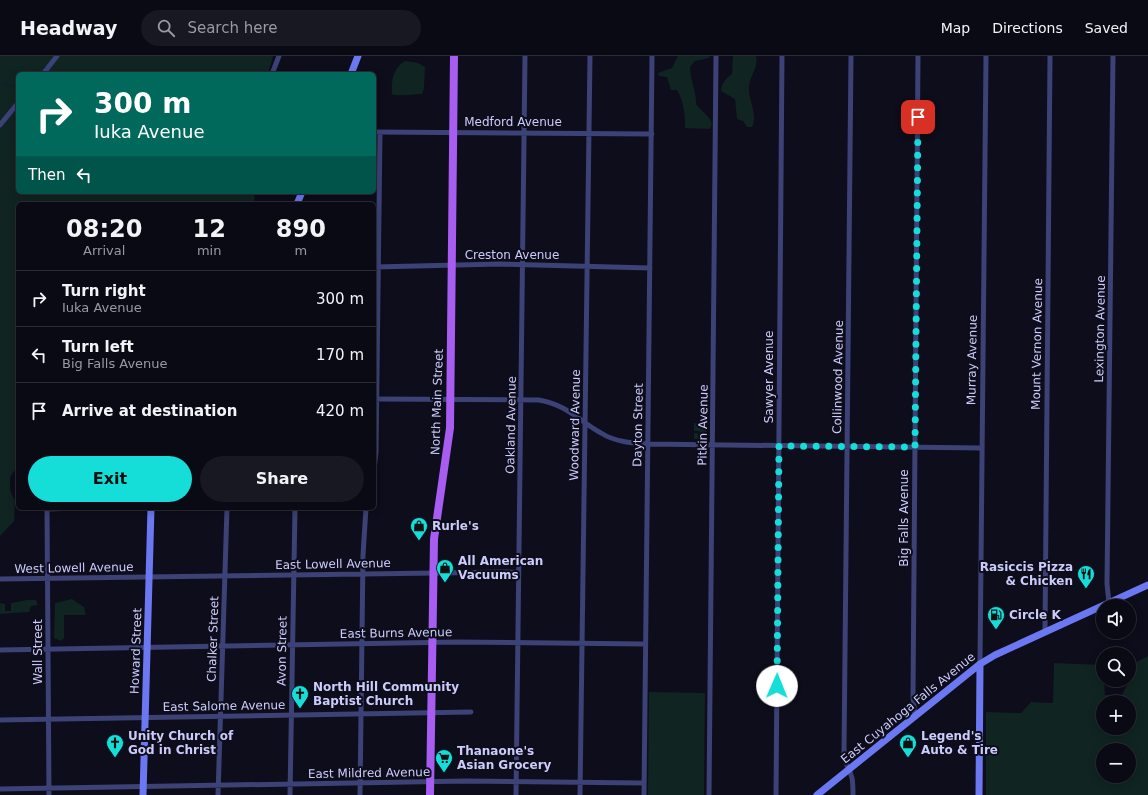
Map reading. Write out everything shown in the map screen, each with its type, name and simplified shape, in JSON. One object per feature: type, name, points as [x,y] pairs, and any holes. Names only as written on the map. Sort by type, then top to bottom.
[{"type":"main road","name":"North Main Street","points":[[430,795],[435,527],[449,441],[454,56]]},
{"type":"street","points":[[44,72],[58,56]]},
{"type":"street","points":[[273,72],[279,56]]},
{"type":"street","points":[[352,72],[358,56]]},
{"type":"street","name":"Oakland Avenue","points":[[516,795],[525,56]]},
{"type":"street","name":"Woodward Avenue","points":[[580,795],[590,56]]},
{"type":"street","name":"Dayton Street","points":[[644,795],[652,56]]},
{"type":"street","name":"Pitkin Avenue","points":[[709,795],[716,56]]},
{"type":"street","name":"Sawyer Avenue","points":[[776,795],[782,56]]},
{"type":"street","name":"Collinwood Avenue","points":[[850,56],[844,752],[845,766],[853,782],[853,795]]},
{"type":"street","name":"Big Falls Avenue","points":[[915,716],[913,697],[918,56]]},
{"type":"street","name":"Murray Avenue","points":[[980,664],[986,56]]},
{"type":"street","name":"Mount Vernon Avenue","points":[[1045,631],[1050,56]]},
{"type":"street","name":"Lexington Avenue","points":[[1109,599],[1107,580],[1113,56]]},
{"type":"street","points":[[0,125],[16,105]]},
{"type":"street","points":[[376,267],[377,132]]},
{"type":"street","name":"Medford Avenue","points":[[377,132],[589,132],[652,134]]},
{"type":"street","name":"Creston Avenue","points":[[376,267],[523,265],[650,268]]},
{"type":"street","points":[[376,399],[521,398],[539,400],[556,404],[572,412],[601,433],[613,439],[625,442],[648,444],[981,448]]},
{"type":"street","name":"Wall Street","points":[[47,510],[49,795]]},
{"type":"street","name":"Howard Street","points":[[142,795],[151,510]]},
{"type":"street","name":"Chalker Street","points":[[218,795],[227,510]]},
{"type":"street","name":"Avon Street","points":[[290,795],[292,575],[295,510]]},
{"type":"street","points":[[360,795],[362,574],[366,510]]},
{"type":"street","name":"East Lowell Avenue","points":[[149,577],[518,572]]},
{"type":"street","name":"West Lowell Avenue","points":[[0,579],[149,577]]},
{"type":"street","name":"East Cuyahoga Falls Avenue","points":[[1117,599],[1148,584]]},
{"type":"street","name":"East Cuyahoga Falls Avenue","points":[[817,795],[980,664],[1045,631],[1096,609]]},
{"type":"street","name":"East Burns Avenue","points":[[0,650],[432,643],[645,644]]},
{"type":"street","points":[[979,795],[980,664]]},
{"type":"street","name":"East Salome Avenue","points":[[0,720],[471,712]]},
{"type":"street","name":"East Mildred Avenue","points":[[0,789],[516,781],[644,783]]},
{"type":"green space","points":[[0,56],[273,56],[269,72],[16,72],[16,194],[254,194],[255,202],[16,202],[16,469],[10,477],[10,490],[15,501],[14,521],[0,536]]},
{"type":"green space","points":[[678,56],[710,56],[709,58],[695,61],[690,67],[696,104],[712,123],[710,129],[685,128],[684,108],[677,90],[671,90],[667,77],[659,76],[658,73],[672,68]]},
{"type":"green space","points":[[733,56],[756,56],[757,60],[749,86],[749,95],[754,117],[752,127],[747,127],[743,121],[737,119],[735,99],[721,91],[724,81],[732,74]]},
{"type":"green space","points":[[405,61],[418,63],[425,67],[424,88],[422,94],[392,94],[392,84],[395,71]]},
{"type":"green space","points":[[694,423],[707,424],[707,439],[694,439],[694,433],[697,433],[700,436],[699,431],[694,431]]},
{"type":"green space","points":[[72,599],[84,607],[86,615],[64,615],[64,638],[61,641],[54,638],[55,603]]},
{"type":"green space","points":[[36,600],[38,605],[31,606],[29,612],[0,614],[0,603],[5,604],[5,611],[11,611],[11,603]]},
{"type":"green space","points":[[1148,656],[1148,795],[986,795],[986,712],[1021,713],[1031,702],[1053,703],[1054,663],[1096,665],[1096,687],[1104,687],[1105,695],[1096,695],[1096,735],[1136,735],[1136,695],[1122,695],[1126,687],[1136,687],[1136,662]]},
{"type":"green space","points":[[649,692],[705,693],[704,795],[648,795]]},
{"type":"waterway","points":[[3,84],[16,87]]},
{"type":"place","name":"Rurle's","points":[[419,541]]},
{"type":"place","name":"All American Vacuums","points":[[445,583]]},
{"type":"place","name":"Rasiccis Pizza & Chicken","points":[[1086,589]]},
{"type":"place","name":"Circle K","points":[[996,630]]},
{"type":"place","name":"North Hill Community Baptist Church","points":[[300,709]]},
{"type":"place","name":"Unity Church of God in Christ","points":[[115,758]]},
{"type":"place","name":"Legend's Auto & Tire","points":[[908,758]]},
{"type":"place","name":"Thanaone's Asian Grocery","points":[[444,773]]},
{"type":"route","points":[[777,686],[779,446],[915,447],[918,117]]}]
